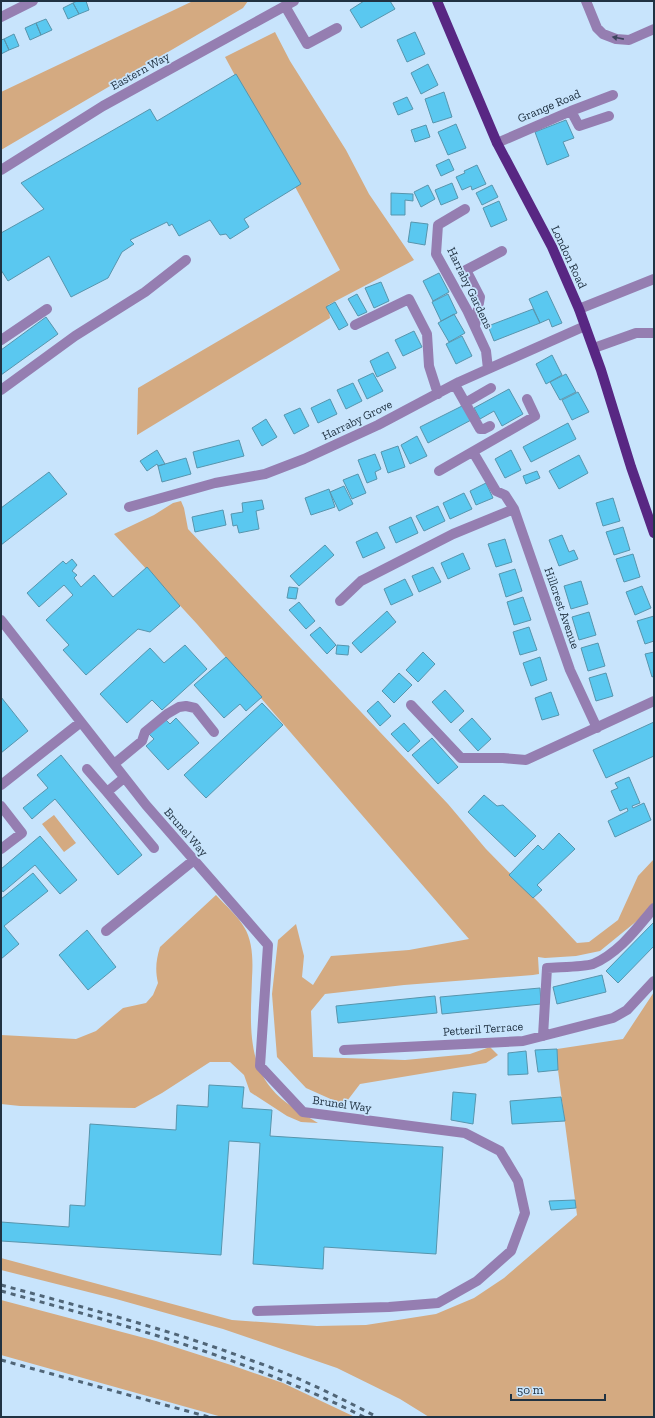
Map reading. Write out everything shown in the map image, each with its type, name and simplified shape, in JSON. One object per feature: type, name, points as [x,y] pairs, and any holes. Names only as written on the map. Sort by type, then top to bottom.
[{"type":"main road","name":"London Road","points":[[437,1],[497,143],[552,248],[579,309],[594,348],[631,467],[654,533]]},
{"type":"street","points":[[1,17],[33,1]]},
{"type":"street","points":[[586,1],[597,28],[603,34],[616,39],[629,40],[654,29]]},
{"type":"street","points":[[290,3],[307,44],[337,28]]},
{"type":"street","name":"Eastern Way","points":[[1,170],[103,106],[290,3]]},
{"type":"street","name":"Grange Road","points":[[497,143],[571,111],[613,95]]},
{"type":"street","points":[[571,111],[579,126],[608,116]]},
{"type":"street","name":"Harraby Gardens","points":[[465,209],[438,225],[436,254],[475,326],[486,351],[488,369]]},
{"type":"street","points":[[475,326],[480,297],[466,270],[502,251]]},
{"type":"street","points":[[1,390],[75,336],[145,292],[186,260]]},
{"type":"street","points":[[579,309],[654,279]]},
{"type":"street","points":[[354,325],[409,299],[428,334],[429,366],[438,394]]},
{"type":"street","points":[[1,340],[47,309]]},
{"type":"street","name":"Harraby Grove","points":[[129,506],[215,484],[265,474],[304,459],[378,425],[488,369],[585,326]]},
{"type":"street","points":[[594,348],[636,333],[654,333]]},
{"type":"street","points":[[455,385],[480,429],[490,426]]},
{"type":"street","points":[[465,402],[491,388]]},
{"type":"street","points":[[439,471],[535,416],[527,398]]},
{"type":"street","name":"Hillcrest Avenue","points":[[473,452],[496,491],[505,495],[514,509],[570,670],[596,728]]},
{"type":"street","points":[[340,601],[361,581],[453,534],[514,509]]},
{"type":"street","name":"Brunel Way","points":[[1,620],[146,805],[268,945],[260,1066],[303,1112],[466,1133],[500,1151],[518,1181],[525,1213],[511,1251],[477,1280],[438,1303],[389,1307],[257,1311]]},
{"type":"street","points":[[411,705],[461,758],[504,758],[526,760],[654,701]]},
{"type":"street","points":[[114,764],[142,741],[145,732],[167,714],[179,707],[186,706],[196,708],[214,732]]},
{"type":"street","points":[[1,784],[80,722]]},
{"type":"street","points":[[87,769],[154,848]]},
{"type":"street","points":[[107,792],[124,778]]},
{"type":"street","points":[[1,849],[22,833],[2,811]]},
{"type":"street","points":[[106,931],[194,860]]},
{"type":"street","points":[[543,1036],[547,968],[592,964],[611,954],[654,908]]},
{"type":"street","name":"Petteril Terrace","points":[[344,1050],[523,1041],[613,1018],[627,1010],[654,981]]},
{"type":"shaded area","points":[[193,1],[248,1],[243,8],[1,150],[1,92]]},
{"type":"shaded area","points":[[275,32],[290,61],[346,150],[369,194],[414,260],[328,305],[330,318],[137,435],[138,388],[340,270],[225,57]]},
{"type":"shaded area","points":[[181,501],[184,508],[188,529],[448,804],[486,849],[577,943],[589,942],[618,920],[638,876],[654,859],[654,907],[600,951],[576,956],[538,957],[539,974],[533,975],[404,985],[325,994],[311,1011],[313,1057],[405,1060],[470,1054],[490,1047],[498,1055],[486,1063],[360,1084],[344,1105],[306,1088],[277,1057],[272,994],[278,940],[296,924],[304,956],[302,977],[313,985],[331,956],[409,950],[469,939],[197,624],[114,534],[154,515],[173,503]]},
{"type":"shaded area","points":[[54,815],[76,843],[64,852],[42,824]]},
{"type":"shaded area","points":[[216,895],[244,927],[251,945],[251,1021],[257,1063],[271,1088],[281,1098],[318,1123],[301,1122],[287,1116],[250,1092],[244,1075],[230,1062],[210,1062],[162,1093],[135,1108],[20,1106],[1,1104],[1,1035],[76,1039],[96,1031],[123,1008],[146,1003],[153,995],[158,983],[156,965],[160,947]]},
{"type":"shaded area","points":[[654,992],[654,1417],[429,1417],[400,1399],[337,1368],[223,1329],[116,1299],[1,1270],[1,1258],[232,1320],[317,1326],[366,1325],[436,1314],[474,1298],[504,1278],[577,1215],[558,1070],[557,1049],[623,1039]]},
{"type":"shaded area","points":[[1,1300],[156,1341],[231,1365],[283,1383],[355,1417],[222,1417],[1,1355]]},
{"type":"building","points":[[77,1],[86,1],[89,10],[79,14],[73,3]]},
{"type":"building","points":[[364,1],[390,1],[395,9],[361,28],[350,10]]},
{"type":"building","points":[[73,3],[79,14],[68,19],[63,8]]},
{"type":"building","points":[[46,19],[52,30],[41,35],[36,23]]},
{"type":"building","points":[[36,23],[41,35],[30,40],[25,28]]},
{"type":"building","points":[[415,32],[425,54],[407,62],[397,40]]},
{"type":"building","points":[[14,34],[19,46],[9,50],[4,39]]},
{"type":"building","points":[[4,39],[9,50],[1,54],[1,40]]},
{"type":"building","points":[[428,64],[438,85],[421,94],[411,73]]},
{"type":"building","points":[[236,74],[301,184],[244,219],[249,227],[230,239],[226,234],[220,235],[210,220],[179,236],[172,224],[169,226],[167,222],[130,240],[134,244],[122,252],[108,278],[71,297],[49,256],[8,281],[1,270],[1,233],[44,209],[21,183],[150,109],[157,121]]},
{"type":"building","points":[[444,92],[452,117],[433,123],[425,99]]},
{"type":"building","points":[[407,97],[413,109],[398,115],[393,103]]},
{"type":"building","points":[[566,120],[574,138],[563,142],[569,156],[547,165],[535,132]]},
{"type":"building","points":[[456,124],[466,148],[448,155],[438,132]]},
{"type":"building","points":[[426,125],[430,137],[415,142],[411,130]]},
{"type":"building","points":[[449,159],[454,170],[441,176],[436,165]]},
{"type":"building","points":[[477,165],[486,184],[472,190],[471,186],[462,190],[456,177],[465,173],[464,171]]},
{"type":"building","points":[[452,183],[458,198],[441,205],[435,190]]},
{"type":"building","points":[[428,185],[435,199],[421,207],[414,192]]},
{"type":"building","points":[[492,185],[498,197],[482,205],[476,193]]},
{"type":"building","points":[[391,193],[413,194],[413,201],[405,200],[405,215],[391,215]]},
{"type":"building","points":[[499,201],[507,220],[491,227],[483,208]]},
{"type":"building","points":[[411,222],[428,224],[425,245],[408,242]]},
{"type":"building","points":[[439,273],[449,292],[433,301],[423,281]]},
{"type":"building","points":[[381,282],[389,301],[374,308],[365,288]]},
{"type":"building","points":[[547,291],[562,323],[552,327],[549,319],[540,323],[529,299]]},
{"type":"building","points":[[357,294],[367,312],[358,316],[348,299]]},
{"type":"building","points":[[448,294],[457,313],[441,321],[432,302]]},
{"type":"building","points":[[335,302],[348,325],[339,330],[326,307]]},
{"type":"building","points":[[533,309],[540,323],[494,341],[488,326]]},
{"type":"building","points":[[454,314],[465,333],[449,342],[438,323]]},
{"type":"building","points":[[46,317],[58,334],[1,375],[1,350]]},
{"type":"building","points":[[414,331],[422,347],[403,356],[395,340]]},
{"type":"building","points":[[462,336],[472,356],[456,364],[446,344]]},
{"type":"building","points":[[388,352],[396,368],[377,377],[370,361]]},
{"type":"building","points":[[552,355],[562,375],[546,384],[536,364]]},
{"type":"building","points":[[373,373],[383,391],[367,399],[358,380]]},
{"type":"building","points":[[566,374],[576,392],[560,400],[550,382]]},
{"type":"building","points":[[353,383],[362,401],[346,409],[337,390]]},
{"type":"building","points":[[509,389],[523,414],[502,426],[494,411],[480,419],[474,408]]},
{"type":"building","points":[[578,392],[589,412],[572,420],[562,400]]},
{"type":"building","points":[[330,399],[337,414],[318,423],[311,408]]},
{"type":"building","points":[[466,404],[473,419],[428,443],[420,427]]},
{"type":"building","points":[[300,408],[309,426],[294,434],[284,415]]},
{"type":"building","points":[[266,419],[277,437],[262,446],[252,428]]},
{"type":"building","points":[[568,423],[576,439],[531,462],[523,447]]},
{"type":"building","points":[[417,436],[427,456],[410,464],[401,445]]},
{"type":"building","points":[[239,440],[244,456],[197,468],[193,452]]},
{"type":"building","points":[[398,446],[405,467],[388,473],[381,452]]},
{"type":"building","points":[[157,450],[165,464],[158,466],[157,464],[147,471],[140,461]]},
{"type":"building","points":[[511,450],[521,470],[505,478],[495,459]]},
{"type":"building","points":[[375,454],[381,469],[375,472],[377,479],[367,483],[358,460]]},
{"type":"building","points":[[579,455],[588,473],[559,489],[549,471]]},
{"type":"building","points":[[186,458],[191,474],[162,482],[158,466]]},
{"type":"building","points":[[537,471],[540,478],[526,484],[523,476]]},
{"type":"building","points":[[49,472],[67,494],[1,545],[1,508]]},
{"type":"building","points":[[358,474],[366,493],[352,499],[343,480]]},
{"type":"building","points":[[486,483],[493,498],[476,505],[470,491]]},
{"type":"building","points":[[344,486],[353,504],[339,511],[330,492]]},
{"type":"building","points":[[329,489],[335,507],[311,515],[305,498]]},
{"type":"building","points":[[464,493],[472,509],[450,519],[443,503]]},
{"type":"building","points":[[613,498],[620,521],[603,526],[596,503]]},
{"type":"building","points":[[262,500],[264,509],[256,511],[259,529],[239,533],[237,525],[233,526],[231,514],[243,512],[242,503]]},
{"type":"building","points":[[438,506],[445,521],[424,531],[416,516]]},
{"type":"building","points":[[223,510],[226,525],[195,532],[192,517]]},
{"type":"building","points":[[411,517],[418,533],[396,543],[389,527]]},
{"type":"building","points":[[623,527],[630,550],[614,555],[606,532]]},
{"type":"building","points":[[377,532],[385,548],[363,558],[356,542]]},
{"type":"building","points":[[562,535],[569,552],[574,550],[578,559],[559,566],[549,540]]},
{"type":"building","points":[[505,539],[512,562],[496,567],[488,544]]},
{"type":"building","points":[[325,545],[334,555],[299,586],[290,576]]},
{"type":"building","points":[[463,553],[470,569],[448,579],[441,563]]},
{"type":"building","points":[[633,554],[640,577],[624,582],[616,559]]},
{"type":"building","points":[[72,559],[77,565],[72,571],[77,575],[74,578],[81,587],[94,575],[113,597],[147,567],[180,606],[150,632],[138,629],[86,675],[63,650],[69,645],[46,620],[73,595],[64,585],[39,607],[27,593],[63,561],[66,564]]},
{"type":"building","points":[[433,567],[441,582],[419,592],[412,576]]},
{"type":"building","points":[[515,569],[522,591],[506,597],[499,574]]},
{"type":"building","points":[[405,579],[413,595],[391,605],[384,589]]},
{"type":"building","points":[[581,581],[588,604],[571,609],[564,586]]},
{"type":"building","points":[[642,586],[651,608],[635,615],[626,592]]},
{"type":"building","points":[[289,587],[298,588],[296,599],[287,598]]},
{"type":"building","points":[[523,597],[531,620],[514,625],[507,602]]},
{"type":"building","points":[[299,602],[315,621],[306,629],[289,610]]},
{"type":"building","points":[[387,611],[396,622],[361,653],[352,643]]},
{"type":"building","points":[[589,612],[596,635],[579,640],[572,617]]},
{"type":"building","points":[[654,616],[654,641],[645,644],[637,621]]},
{"type":"building","points":[[320,627],[336,645],[327,654],[310,635]]},
{"type":"building","points":[[529,627],[537,650],[520,655],[513,632]]},
{"type":"building","points":[[598,643],[605,666],[588,671],[581,648]]},
{"type":"building","points":[[185,645],[207,669],[162,710],[152,700],[127,723],[100,694],[150,648],[164,663]]},
{"type":"building","points":[[337,645],[349,646],[348,655],[336,654]]},
{"type":"building","points":[[423,652],[435,664],[418,682],[406,670]]},
{"type":"building","points":[[654,652],[654,676],[652,677],[645,654]]},
{"type":"building","points":[[226,657],[262,697],[246,711],[240,704],[224,718],[194,685]]},
{"type":"building","points":[[540,657],[547,680],[531,686],[523,663]]},
{"type":"building","points":[[399,673],[412,685],[394,703],[382,691]]},
{"type":"building","points":[[606,673],[613,696],[596,701],[589,678]]},
{"type":"building","points":[[445,690],[464,711],[451,723],[432,702]]},
{"type":"building","points":[[551,692],[559,715],[542,720],[535,698]]},
{"type":"building","points":[[1,697],[28,731],[1,753]]},
{"type":"building","points":[[378,701],[391,716],[380,726],[367,711]]},
{"type":"building","points":[[262,703],[283,725],[206,798],[184,775]]},
{"type":"building","points":[[164,718],[170,724],[176,718],[199,743],[168,770],[146,746],[154,739],[148,733]]},
{"type":"building","points":[[472,718],[491,739],[478,751],[459,730]]},
{"type":"building","points":[[654,722],[654,756],[606,778],[593,750]]},
{"type":"building","points":[[404,723],[420,741],[408,752],[391,734]]},
{"type":"building","points":[[432,738],[458,767],[438,784],[412,755]]},
{"type":"building","points":[[61,755],[142,855],[118,875],[55,799],[32,819],[23,808],[48,788],[37,775]]},
{"type":"building","points":[[629,777],[640,803],[632,806],[633,808],[644,803],[651,820],[615,837],[608,821],[628,811],[627,808],[620,811],[611,791],[618,788],[615,783]]},
{"type":"building","points":[[484,795],[497,806],[503,805],[536,836],[515,857],[468,812]]},
{"type":"building","points":[[559,833],[575,849],[537,885],[542,890],[533,898],[509,875],[538,845],[543,850]]},
{"type":"building","points":[[40,836],[77,880],[60,894],[35,865],[3,892],[1,889],[1,869]]},
{"type":"building","points":[[33,873],[48,891],[4,926],[19,944],[1,959],[1,899]]},
{"type":"building","points":[[654,922],[654,946],[618,983],[606,971]]},
{"type":"building","points":[[87,930],[116,967],[88,990],[59,955]]},
{"type":"building","points":[[602,975],[606,992],[557,1004],[553,987]]},
{"type":"building","points":[[540,988],[541,1004],[442,1014],[440,997]]},
{"type":"building","points":[[435,996],[437,1013],[338,1023],[336,1006]]},
{"type":"building","points":[[557,1049],[558,1070],[538,1072],[535,1050]]},
{"type":"building","points":[[526,1051],[528,1074],[508,1075],[508,1053]]},
{"type":"building","points":[[209,1085],[244,1087],[242,1108],[272,1110],[270,1136],[443,1147],[436,1254],[324,1247],[323,1269],[253,1264],[260,1143],[229,1141],[221,1255],[1,1241],[1,1222],[69,1227],[70,1205],[85,1206],[90,1124],[176,1130],[177,1105],[208,1107]]},
{"type":"building","points":[[453,1092],[476,1094],[473,1124],[451,1120]]},
{"type":"building","points":[[561,1097],[565,1121],[512,1124],[510,1101]]},
{"type":"building","points":[[575,1200],[576,1208],[551,1210],[549,1201]]},
{"type":"railway","points":[[1,1285],[191,1339],[301,1380],[377,1417]]},
{"type":"railway","points":[[1,1291],[186,1345],[276,1378],[320,1396],[364,1417]]},
{"type":"railway","points":[[1,1360],[209,1417]]}]
